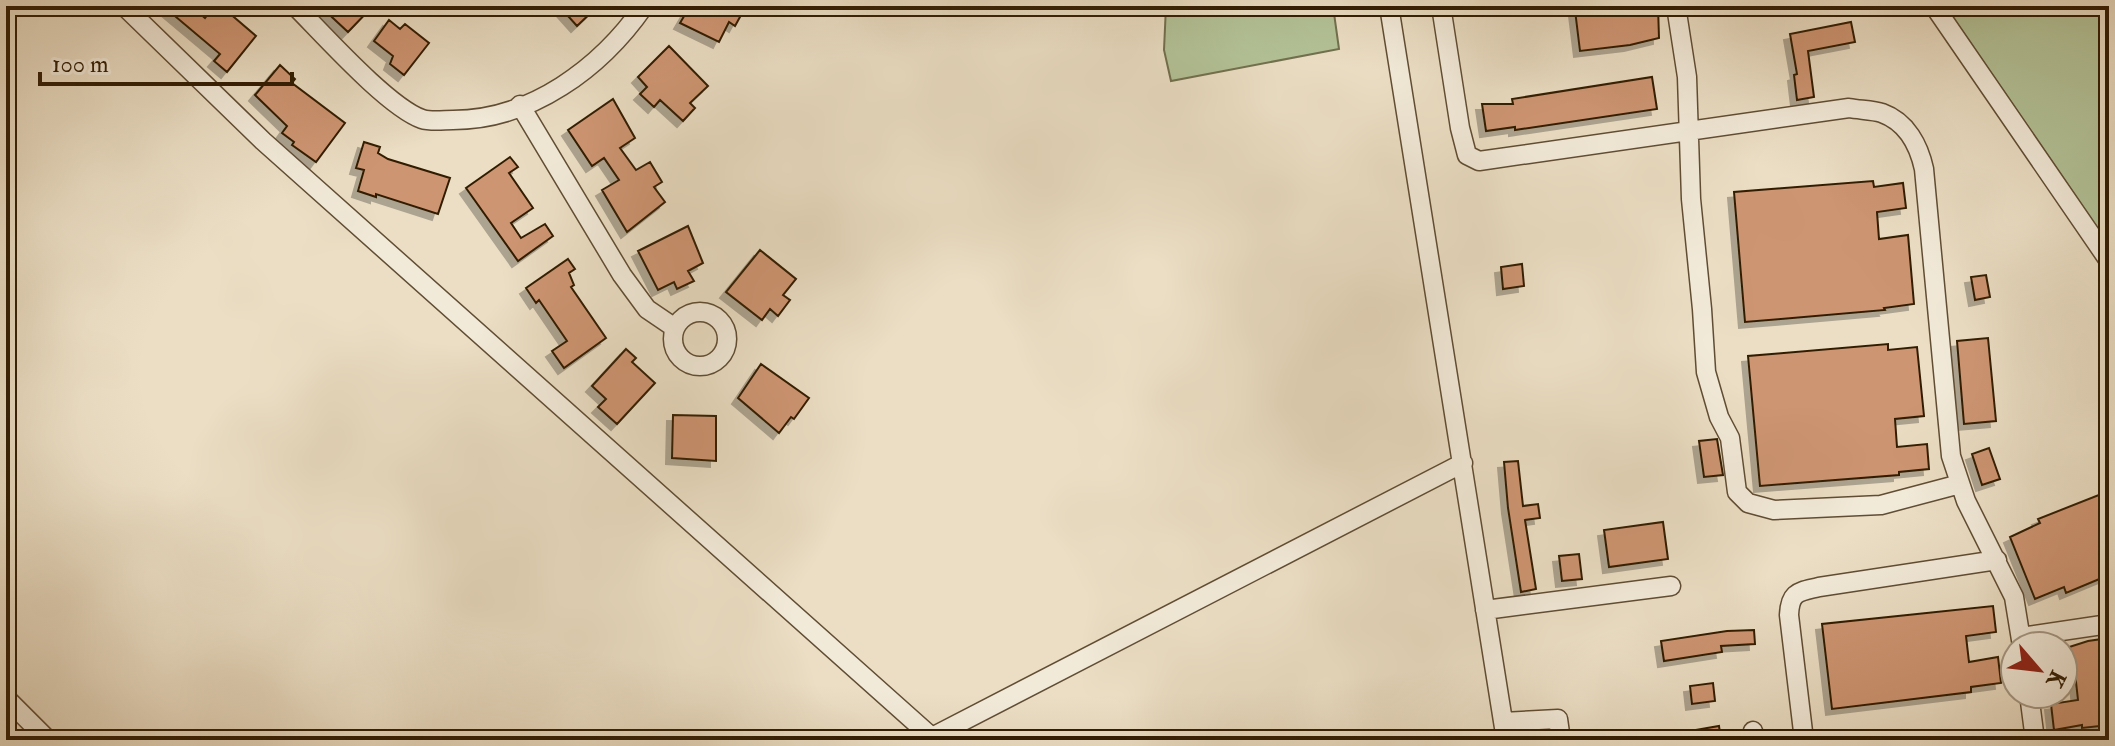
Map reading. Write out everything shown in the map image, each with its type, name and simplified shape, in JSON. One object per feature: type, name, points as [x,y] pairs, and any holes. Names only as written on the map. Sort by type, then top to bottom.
[{"type":"street","points":[[124,6],[263,141],[934,738],[1463,463]]},
{"type":"street","points":[[295,6],[391,99],[423,119],[480,120],[547,96],[589,69],[629,28],[644,6]]},
{"type":"street","points":[[1389,6],[1505,731],[1558,719],[1561,740]]},
{"type":"street","points":[[1441,6],[1460,128],[1467,155],[1479,161],[1849,108],[1883,113],[1906,129],[1920,148],[1924,169],[1951,456],[1960,484],[2016,603],[2020,630]]},
{"type":"street","points":[[1676,6],[1687,77],[1691,199],[1706,372],[1719,417],[1730,438],[1737,492],[1748,503],[1774,510],[1881,505],[1960,484]]},
{"type":"street","points":[[1934,6],[2109,261]]},
{"type":"street","points":[[520,105],[622,275],[647,309],[675,328]]},
{"type":"street","points":[[1804,740],[1789,615],[1789,602],[1793,596],[1819,587],[1997,560]]},
{"type":"street","points":[[1485,610],[1671,586]]},
{"type":"street","points":[[2079,630],[2109,624]]},
{"type":"street","points":[[6,698],[48,740]]},
{"type":"street","points":[[2031,710],[2035,740]]},
{"type":"green space","points":[[1166,6],[1333,6],[1339,49],[1171,81],[1164,50]]},
{"type":"green space","points":[[1945,6],[2109,6],[2109,245]]},
{"type":"building","points":[[163,6],[191,6],[205,18],[214,6],[221,6],[256,36],[227,72],[214,61],[220,54]]},
{"type":"building","points":[[320,6],[373,6],[348,32]]},
{"type":"building","points":[[559,6],[598,6],[577,26]]},
{"type":"building","points":[[690,6],[746,6],[735,26],[729,22],[719,42],[680,23]]},
{"type":"building","points":[[1603,6],[1658,6],[1659,38],[1580,51],[1575,10]]},
{"type":"building","points":[[389,20],[400,29],[405,24],[429,43],[404,75],[390,64],[393,56],[374,41]]},
{"type":"building","points":[[1851,22],[1855,42],[1808,51],[1814,97],[1797,100],[1794,75],[1797,74],[1790,34]]},
{"type":"building","points":[[669,46],[708,86],[690,103],[695,108],[683,121],[660,100],[654,107],[640,94],[647,87],[638,77]]},
{"type":"building","points":[[280,65],[295,79],[292,83],[345,123],[316,162],[292,145],[294,142],[282,133],[287,126],[255,95]]},
{"type":"building","points":[[1652,77],[1657,109],[1515,130],[1515,127],[1486,131],[1482,104],[1513,104],[1512,99]]},
{"type":"building","points":[[613,99],[635,138],[620,148],[636,170],[650,162],[662,182],[654,187],[665,202],[627,232],[602,190],[619,180],[604,158],[592,166],[568,130]]},
{"type":"building","points":[[364,142],[380,147],[378,153],[388,159],[450,178],[438,214],[358,191],[364,170],[356,168]]},
{"type":"building","points":[[510,157],[518,167],[509,173],[533,208],[511,223],[521,238],[545,224],[553,236],[518,261],[466,188]]},
{"type":"building","points":[[1873,181],[1874,187],[1903,183],[1906,208],[1877,212],[1879,239],[1908,235],[1914,304],[1885,310],[1745,322],[1734,192]]},
{"type":"building","points":[[688,226],[703,263],[688,271],[694,281],[677,289],[674,282],[658,290],[638,251]]},
{"type":"building","points":[[760,250],[796,279],[783,295],[790,300],[778,316],[770,309],[762,320],[726,292]]},
{"type":"building","points":[[568,259],[575,269],[569,273],[574,285],[571,287],[606,338],[564,368],[552,351],[567,341],[539,300],[536,303],[526,288]]},
{"type":"building","points":[[1522,264],[1524,286],[1503,289],[1501,267]]},
{"type":"building","points":[[1986,275],[1990,297],[1975,300],[1971,277]]},
{"type":"building","points":[[1988,338],[1996,421],[1964,424],[1957,341]]},
{"type":"building","points":[[1888,344],[1888,350],[1917,347],[1924,416],[1895,419],[1897,447],[1927,444],[1929,469],[1899,472],[1899,475],[1760,486],[1748,356]]},
{"type":"building","points":[[626,349],[636,358],[632,362],[655,383],[617,424],[598,407],[606,399],[592,386]]},
{"type":"building","points":[[761,364],[809,398],[779,433],[738,398]]},
{"type":"building","points":[[673,415],[716,416],[716,461],[672,458]]},
{"type":"building","points":[[1717,439],[1723,475],[1704,477],[1699,441]]},
{"type":"building","points":[[1989,448],[2000,479],[1982,485],[1972,454]]},
{"type":"building","points":[[1518,461],[1523,506],[1538,504],[1540,518],[1525,520],[1536,589],[1521,592],[1504,462]]},
{"type":"building","points":[[2109,491],[2109,575],[2066,593],[2064,587],[2035,599],[2010,537],[2040,523],[2038,519]]},
{"type":"building","points":[[1663,522],[1668,559],[1609,567],[1604,530]]},
{"type":"building","points":[[1579,554],[1582,579],[1562,581],[1559,556]]},
{"type":"building","points":[[1993,606],[1996,632],[1966,636],[1969,662],[1998,657],[1999,683],[1971,687],[1971,692],[1832,709],[1822,624]]},
{"type":"building","points":[[1754,630],[1755,644],[1721,646],[1722,652],[1664,661],[1661,641]]},
{"type":"building","points":[[2109,638],[2109,725],[2082,728],[2082,725],[2054,730],[2052,710],[2079,710],[2079,644]]},
{"type":"building","points":[[1713,683],[1715,701],[1692,704],[1690,686]]},
{"type":"building","points":[[1719,726],[1721,740],[1679,740],[1678,733]]}]
